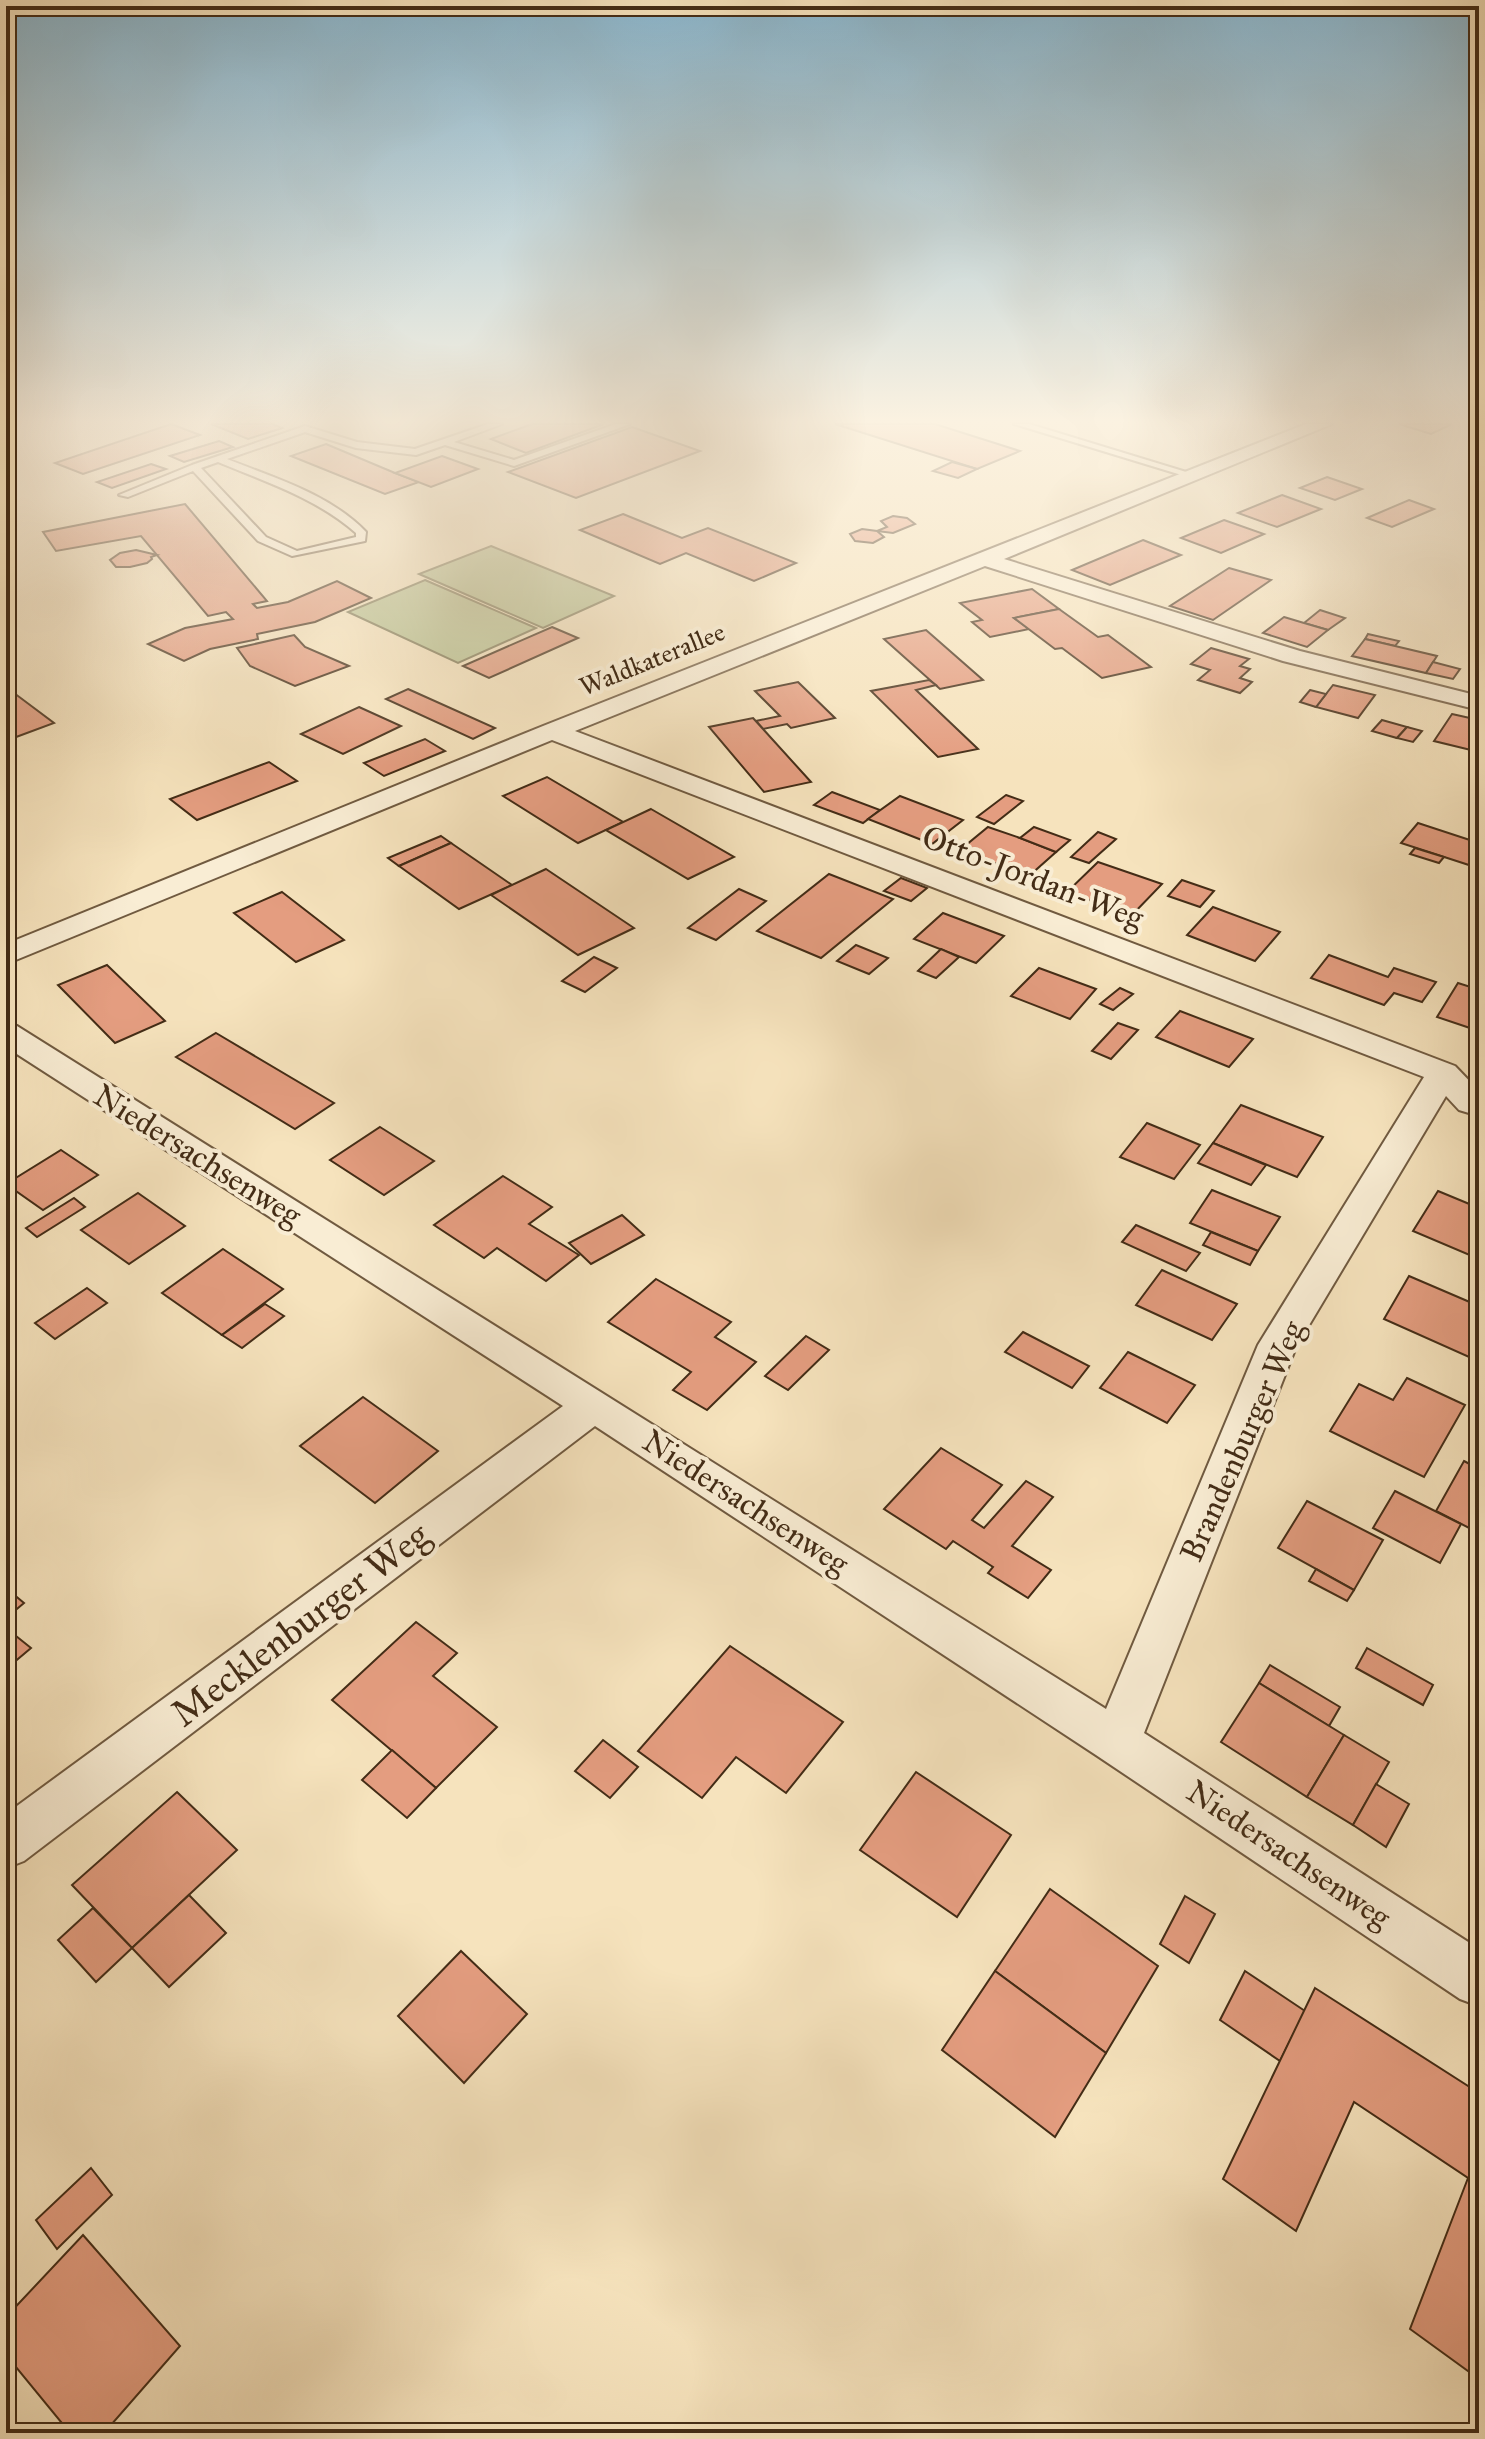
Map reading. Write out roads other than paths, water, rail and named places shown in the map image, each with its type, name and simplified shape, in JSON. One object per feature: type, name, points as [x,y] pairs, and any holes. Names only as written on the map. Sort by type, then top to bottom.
[{"type":"street","name":"Waldkaterallee","points":[[6,955],[552,731],[1036,538]]},
{"type":"street","points":[[984,559],[1276,652],[1382,682],[1479,703]]},
{"type":"street","name":"Otto-Jordan-Weg","points":[[552,731],[1443,1073],[1471,1102],[1479,1105]]},
{"type":"street","name":"Niedersachsenweg","points":[[6,1033],[1117,1740],[1479,1980]]},
{"type":"street","name":"Brandenburger Weg","points":[[1117,1740],[1277,1345],[1443,1073]]},
{"type":"street","name":"Mecklenburger Weg","points":[[6,1844],[594,1405]]},
{"type":"lane","points":[[261,538],[296,554],[361,538]]}]
